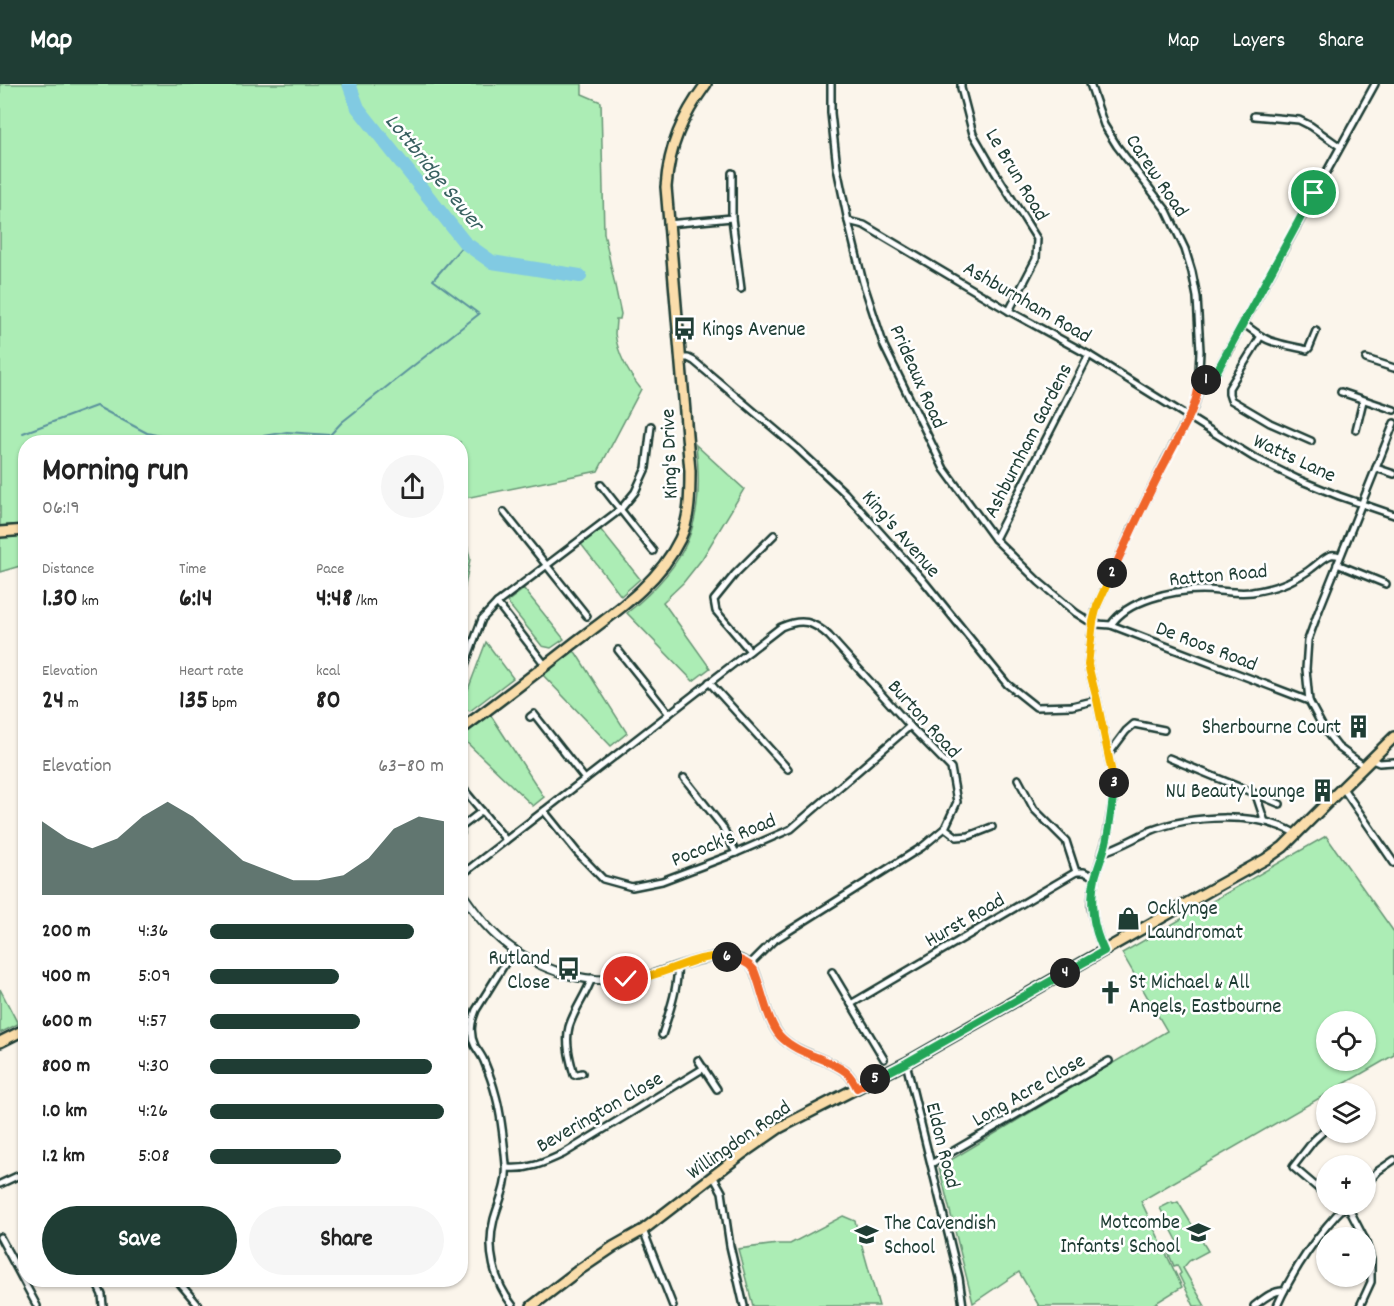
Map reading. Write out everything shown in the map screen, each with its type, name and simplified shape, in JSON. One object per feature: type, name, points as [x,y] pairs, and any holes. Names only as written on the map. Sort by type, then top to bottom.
[{"type":"main road","name":"King's Drive","points":[[468,724],[546,666],[646,586],[668,560],[681,538],[688,514],[690,471],[666,187],[668,165],[681,123],[706,84]]},
{"type":"main road","points":[[0,532],[18,531]]},
{"type":"main road","name":"Willingdon Road","points":[[532,1306],[613,1246],[643,1230],[779,1128],[906,1063],[1266,860],[1283,847],[1394,737]]},
{"type":"main road","points":[[0,1042],[18,1033]]},
{"type":"street","name":"Prideaux Road","points":[[831,84],[831,113],[837,168],[863,282],[885,346],[944,469],[995,539],[1039,582],[1076,613],[1093,622]]},
{"type":"street","name":"Le Brun Road","points":[[961,84],[973,134],[1037,239],[1036,259],[1009,311]]},
{"type":"street","name":"Carew Road","points":[[1090,84],[1104,125],[1117,146],[1167,211],[1185,249],[1197,297],[1199,323],[1199,382],[1196,401],[1130,533],[1093,622],[1088,665],[1114,788],[1091,907],[1095,927],[1104,951]]},
{"type":"street","points":[[1199,382],[1205,381],[1217,371],[1375,84]]},
{"type":"street","points":[[1254,116],[1299,120],[1340,146]]},
{"type":"street","points":[[732,173],[732,218],[741,289]]},
{"type":"street","points":[[669,224],[732,218]]},
{"type":"street","name":"Ashburnham Road","points":[[848,220],[864,225],[1009,311],[1089,355],[1189,416]]},
{"type":"street","points":[[1244,324],[1276,343],[1307,350],[1316,331]]},
{"type":"street","points":[[1261,336],[1229,388],[1231,400],[1270,423],[1311,441]]},
{"type":"street","name":"Ashburnham Gardens","points":[[995,539],[1089,355]]},
{"type":"street","name":"King's Avenue","points":[[681,358],[694,361],[797,448],[845,493],[922,579],[1007,684],[1036,707],[1072,706],[1097,700]]},
{"type":"street","points":[[1366,359],[1394,368]]},
{"type":"street","points":[[1341,392],[1394,410]]},
{"type":"street","points":[[1356,430],[1363,400]]},
{"type":"street","name":"Watts Lane","points":[[1189,416],[1253,457],[1297,479],[1394,515]]},
{"type":"street","points":[[1394,423],[1308,639],[1306,669],[1309,701],[1324,729],[1338,747],[1368,763],[1394,762]]},
{"type":"street","points":[[468,657],[482,619],[497,603],[621,509],[635,492],[646,468],[651,426]]},
{"type":"street","points":[[1376,468],[1394,474]]},
{"type":"street","points":[[601,485],[653,551]]},
{"type":"street","points":[[504,512],[587,616]]},
{"type":"street","points":[[750,651],[716,611],[714,600],[729,581],[774,535]]},
{"type":"street","name":"Ratton Road","points":[[1111,625],[1117,616],[1146,600],[1185,591],[1252,592],[1286,583],[1330,555],[1340,556]]},
{"type":"street","points":[[1337,564],[1386,584]]},
{"type":"street","points":[[497,603],[546,666]]},
{"type":"street","name":"Burton Road","points":[[468,870],[781,627],[793,622],[812,624],[821,628],[829,636],[951,768],[957,802],[945,828],[922,847],[773,941],[750,964]]},
{"type":"street","name":"De Roos Road","points":[[1093,622],[1111,625],[1309,701]]},
{"type":"street","points":[[618,650],[669,714]]},
{"type":"street","points":[[709,682],[788,770]]},
{"type":"street","points":[[530,717],[534,714],[585,779]]},
{"type":"street","points":[[1108,755],[1134,724],[1164,730]]},
{"type":"street","name":"Pocock's Road","points":[[544,811],[577,852],[603,879],[632,887],[662,881],[736,853],[791,828],[910,726]]},
{"type":"street","points":[[1168,758],[1280,804]]},
{"type":"street","points":[[684,778],[722,826],[736,853]]},
{"type":"street","points":[[1018,779],[1034,809],[1068,844],[1076,872],[1095,877]]},
{"type":"street","points":[[1342,788],[1394,862]]},
{"type":"street","points":[[468,794],[506,840]]},
{"type":"street","points":[[1256,795],[1265,822]]},
{"type":"street","points":[[468,822],[482,811]]},
{"type":"street","points":[[1103,852],[1151,831],[1175,823],[1198,819],[1223,818],[1265,822],[1296,834]]},
{"type":"street","points":[[945,828],[957,837],[969,836],[992,828]]},
{"type":"street","name":"Hurst Road","points":[[851,1004],[1076,872]]},
{"type":"street","points":[[468,902],[497,937],[545,967],[568,975],[610,980],[638,978],[694,961],[720,956],[750,964],[779,1034],[795,1048],[848,1073],[857,1088]]},
{"type":"street","points":[[513,1306],[498,1282],[492,1251],[494,1219],[506,1183],[507,1168],[497,1099],[490,1076],[473,1039],[472,1021],[476,1010],[514,949]]},
{"type":"street","points":[[662,1035],[678,974],[677,967]]},
{"type":"street","points":[[832,972],[884,1059]]},
{"type":"street","points":[[582,1073],[574,1075],[568,1037],[570,1025],[592,978]]},
{"type":"street","points":[[468,1020],[472,1021]]},
{"type":"street","points":[[699,1060],[717,1089]]},
{"type":"street","name":"Long Acre Close","points":[[931,1164],[1109,1061]]},
{"type":"street","name":"Eldon Road","points":[[906,1063],[959,1278],[963,1306]]},
{"type":"street","name":"Beverington Close","points":[[507,1168],[532,1167],[547,1162],[704,1068]]},
{"type":"street","points":[[1316,1138],[1293,1167],[1316,1187]]},
{"type":"street","points":[[1376,1173],[1394,1160]]},
{"type":"street","points":[[0,1184],[18,1176]]},
{"type":"street","points":[[713,1176],[722,1192],[730,1246],[744,1306]]},
{"type":"street","points":[[1277,1306],[1317,1239],[1338,1215]]},
{"type":"street","points":[[643,1230],[673,1306]]},
{"type":"street","points":[[0,1237],[18,1271]]},
{"type":"street","points":[[27,1287],[37,1306]]},
{"type":"street","points":[[98,1287],[102,1295],[103,1306]]},
{"type":"street","points":[[183,1287],[198,1306]]},
{"type":"street","points":[[1360,1306],[1369,1287]]},
{"type":"street","points":[[1254,1306],[1279,1290],[1284,1291]]},
{"type":"green space","points":[[0,84],[582,84],[582,94],[601,102],[604,233],[621,314],[620,319],[616,319],[615,334],[625,363],[641,389],[598,471],[468,497],[468,435],[18,435],[18,525],[0,526]]},
{"type":"green space","points":[[696,445],[744,489],[702,559],[683,583],[663,602],[710,668],[693,681],[627,613],[665,577],[688,540],[698,497]]},
{"type":"green space","points":[[600,529],[640,579],[621,596],[581,544]]},
{"type":"green space","points":[[18,535],[18,567],[0,572],[0,537]]},
{"type":"green space","points":[[524,589],[564,639],[551,648],[542,646],[507,602]]},
{"type":"green space","points":[[486,642],[513,678],[470,711],[468,710],[468,690]]},
{"type":"green space","points":[[572,650],[627,733],[611,746],[542,674]]},
{"type":"green space","points":[[490,714],[544,797],[533,806],[468,744],[468,731]]},
{"type":"green space","points":[[1326,836],[1394,932],[1394,1055],[1376,1065],[1376,1011],[1316,1011],[1316,1071],[1366,1071],[1345,1083],[1316,1083],[1316,1100],[1141,1201],[1182,1287],[1151,1306],[1039,1306],[1019,1272],[973,1303],[939,1167],[1167,1031],[1122,953]]},
{"type":"green space","points":[[0,989],[18,1024],[0,1033]]},
{"type":"green space","points":[[1172,1202],[1173,1204],[1178,1202],[1208,1251],[1189,1261],[1183,1268],[1205,1306],[1194,1306],[1179,1275],[1181,1273],[1177,1265],[1174,1266],[1167,1250],[1178,1242],[1160,1208]]},
{"type":"green space","points":[[843,1216],[855,1221],[879,1306],[753,1306],[738,1249],[790,1244]]},
{"type":"waterway","name":"Lottbridge Sewer","points":[[349,84],[358,108],[465,243],[492,262],[580,276]]},
{"type":"waterway","points":[[330,435],[342,422],[479,314],[433,280],[465,243]]},
{"type":"waterway","points":[[23,433],[96,406],[147,433],[156,435]]},
{"type":"waterway","points":[[269,435],[287,432],[330,435]]},
{"type":"place","name":"Kings Avenue","points":[[684,328]]},
{"type":"place","name":"Sherbourne Court","points":[[1359,726]]},
{"type":"place","name":"NU Beauty Lounge","points":[[1323,790]]},
{"type":"place","name":"Ocklynge Laundromat","points":[[1129,919]]},
{"type":"place","name":"Rutland Close","points":[[568,969]]},
{"type":"place","name":"St Michael & All Angels, Eastbourne","points":[[1111,993]]},
{"type":"place","name":"Motcombe Infants' School","points":[[1198,1233]]},
{"type":"place","name":"The Cavendish School","points":[[866,1234]]},
{"type":"route","points":[[626,979],[650,975],[711,957],[730,957],[750,964],[779,1034],[795,1048],[848,1073],[857,1088],[906,1063],[1104,951],[1095,927],[1091,907],[1095,877],[1106,841],[1114,788],[1088,665],[1097,606],[1166,459],[1194,407],[1199,382],[1205,381],[1217,371],[1314,193]]}]
